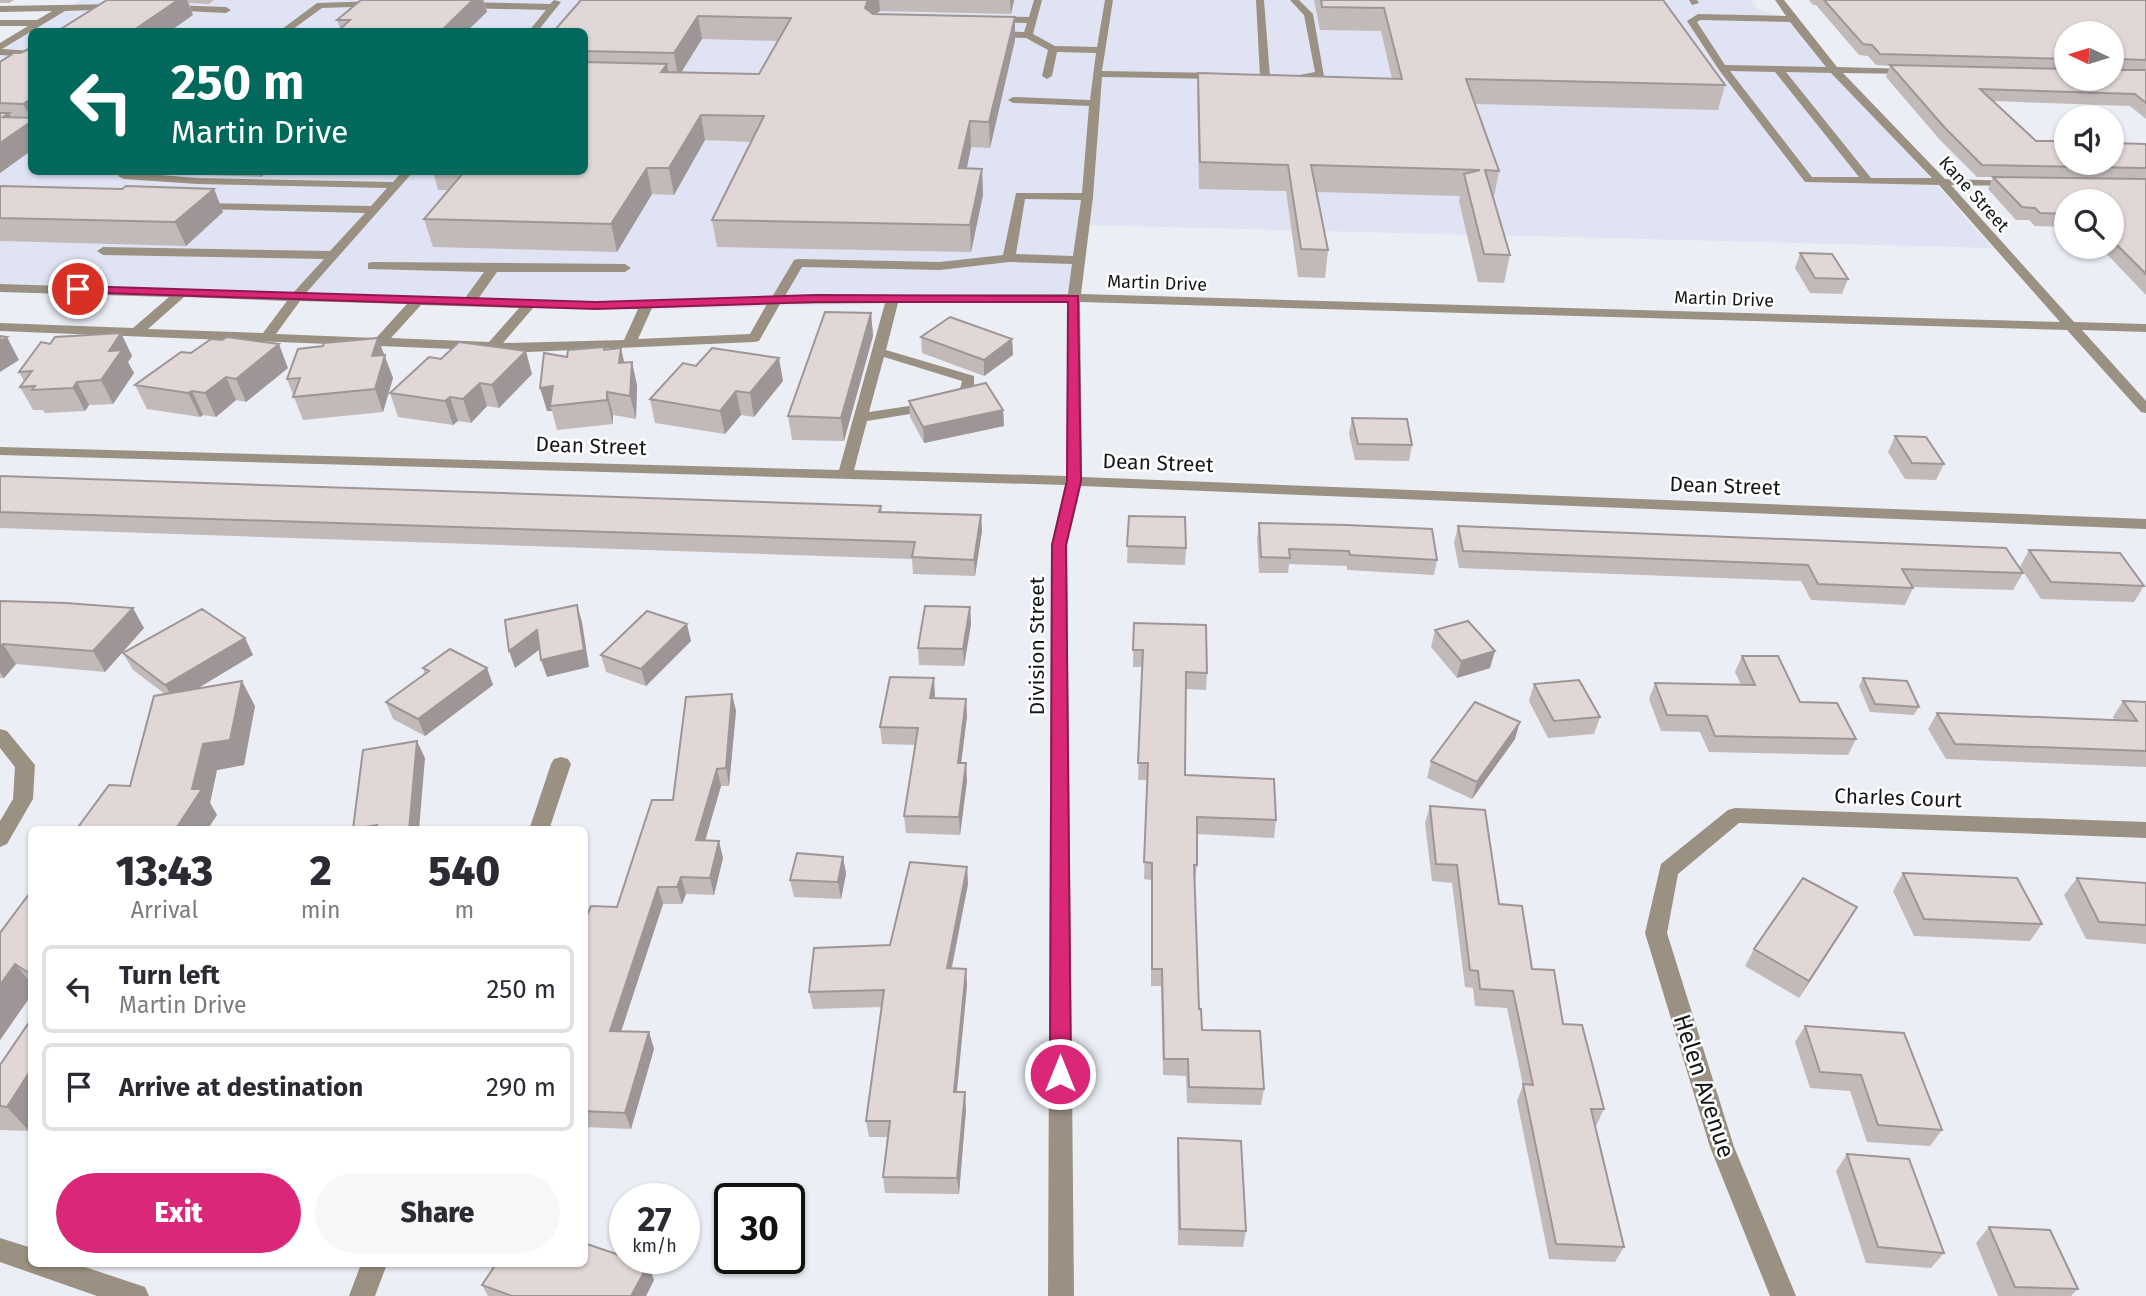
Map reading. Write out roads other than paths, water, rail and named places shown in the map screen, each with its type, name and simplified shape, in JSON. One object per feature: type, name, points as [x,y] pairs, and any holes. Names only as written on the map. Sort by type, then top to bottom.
[{"type":"street","points":[[31,28],[77,0]]},
{"type":"street","points":[[88,19],[120,0]]},
{"type":"street","points":[[1028,35],[1038,0]]},
{"type":"street","points":[[1101,0],[1109,0]]},
{"type":"street","name":"Division Street","points":[[1061,1296],[1059,545],[1074,481],[1074,298],[1087,197],[1097,74],[1109,0]]},
{"type":"street","points":[[1260,0],[1265,77]]},
{"type":"street","points":[[1251,77],[1308,78],[1320,74],[1308,14],[1294,0]]},
{"type":"street","name":"Kane Street","points":[[1779,0],[1835,70],[1941,182],[2068,326],[2146,409]]},
{"type":"street","points":[[458,5],[556,3]]},
{"type":"street","points":[[535,28],[556,3]]},
{"type":"street","points":[[288,28],[320,5],[391,4]]},
{"type":"street","points":[[0,9],[67,6],[134,8]]},
{"type":"street","points":[[161,8],[226,10]]},
{"type":"street","points":[[1792,19],[1698,17],[1692,21],[1722,68],[1809,180],[2023,184]]},
{"type":"street","points":[[977,19],[1032,20]]},
{"type":"street","points":[[0,23],[39,23]]},
{"type":"street","points":[[0,47],[28,30]]},
{"type":"street","points":[[986,34],[1028,35],[1053,50],[1101,50]]},
{"type":"street","points":[[1047,76],[1053,50]]},
{"type":"street","points":[[0,52],[28,54]]},
{"type":"street","points":[[1722,68],[1917,71]]},
{"type":"street","points":[[1778,69],[1868,181]]},
{"type":"street","points":[[1097,74],[1237,77]]},
{"type":"street","points":[[1013,100],[1094,103]]},
{"type":"street","points":[[126,175],[197,181],[396,185]]},
{"type":"street","points":[[267,337],[298,295],[405,175]]},
{"type":"street","points":[[1009,258],[1020,195],[1087,197]]},
{"type":"street","points":[[184,205],[374,210]]},
{"type":"street","points":[[103,250],[333,256]]},
{"type":"street","points":[[0,327],[528,348],[754,338],[798,263],[940,266],[1009,258],[1079,260]]},
{"type":"street","points":[[372,266],[625,268]]},
{"type":"street","points":[[470,301],[493,268]]},
{"type":"street","name":"Martin Drive","points":[[0,288],[530,303],[1074,298],[2146,328]]},
{"type":"street","points":[[137,332],[182,292]]},
{"type":"street","points":[[845,474],[894,298]]},
{"type":"street","points":[[382,341],[419,299]]},
{"type":"street","points":[[492,346],[530,303]]},
{"type":"street","points":[[629,343],[647,304]]},
{"type":"street","points":[[861,417],[911,410],[967,391],[969,379],[943,369],[879,352]]},
{"type":"street","name":"Dean Street","points":[[0,451],[1074,481],[2146,524]]},
{"type":"street","points":[[0,736],[25,765],[23,799],[0,839]]},
{"type":"street","points":[[540,826],[561,764]]},
{"type":"street","name":"Charles Court","points":[[1668,870],[1735,815],[2146,830]]},
{"type":"street","name":"Helen Avenue","points":[[1668,870],[1656,933],[1722,1147],[1783,1296]]},
{"type":"street","points":[[0,1250],[28,1260]]},
{"type":"street","points":[[48,1267],[136,1296]]},
{"type":"street","points":[[362,1296],[373,1267]]}]
